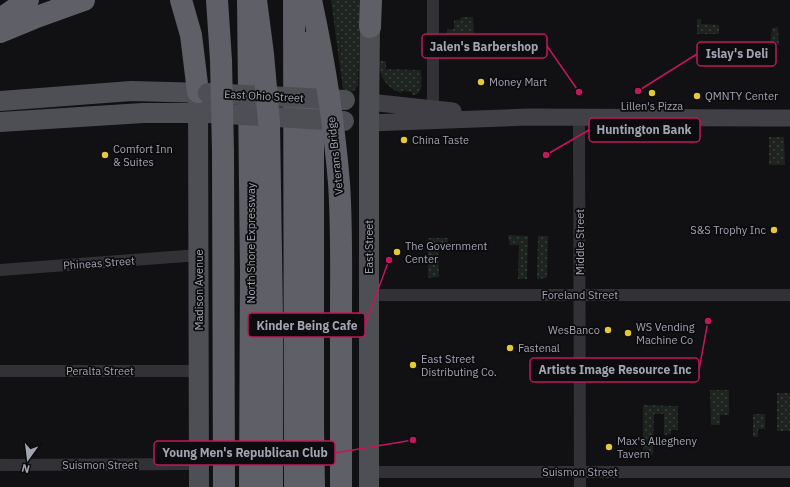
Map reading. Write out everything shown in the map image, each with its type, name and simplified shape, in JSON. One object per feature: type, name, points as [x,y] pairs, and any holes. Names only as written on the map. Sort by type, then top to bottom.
[{"type":"highway","points":[[0,19],[28,0]]},
{"type":"highway","points":[[0,32],[84,0]]},
{"type":"highway","points":[[181,0],[191,35],[203,103]]},
{"type":"highway","points":[[217,0],[221,60],[222,126],[224,487]]},
{"type":"highway","name":"North Shore Expressway","points":[[248,0],[251,272],[250,487]]},
{"type":"highway","points":[[256,0],[263,54],[269,122],[272,317],[272,487]]},
{"type":"highway","points":[[294,0],[295,487]]},
{"type":"highway","points":[[312,0],[314,487]]},
{"type":"highway","name":"Veterans Bridge","points":[[312,0],[333,130],[339,184],[341,230],[341,487]]},
{"type":"highway","points":[[370,27],[371,0]]},
{"type":"main road","name":"East Street","points":[[369,479],[370,27]]},
{"type":"main road","name":"East Ohio Street","points":[[0,101],[131,91],[203,103],[369,123],[527,117],[790,118]]},
{"type":"main road","name":"East Ohio Street","points":[[0,122],[130,113],[203,103],[344,100],[527,117]]},
{"type":"main road","name":"Madison Avenue","points":[[199,487],[199,255],[203,103]]},
{"type":"street","points":[[433,0],[433,109]]},
{"type":"street","name":"Middle Street","points":[[579,118],[580,487]]},
{"type":"street","name":"Phineas Street","points":[[0,270],[199,255]]},
{"type":"street","name":"Foreland Street","points":[[369,295],[790,296]]},
{"type":"street","name":"Peralta Street","points":[[0,371],[199,370]]},
{"type":"street","name":"Suismon Street","points":[[0,465],[199,464]]},
{"type":"street","name":"Suismon Street","points":[[369,479],[580,472],[790,472]]},
{"type":"shaded area","points":[[331,0],[361,0],[358,85],[355,90],[351,92],[343,89]]},
{"type":"shaded area","points":[[461,17],[473,17],[474,38],[447,38],[447,29],[454,29],[454,20],[460,20]]},
{"type":"shaded area","points":[[697,19],[701,19],[701,24],[719,25],[719,34],[697,34]]},
{"type":"shaded area","points":[[778,27],[779,45],[770,45],[772,28]]},
{"type":"shaded area","points":[[379,61],[386,61],[386,69],[421,70],[421,90],[412,95],[412,92],[402,91],[401,93],[391,88],[384,81],[380,72]]},
{"type":"shaded area","points":[[769,137],[784,137],[785,165],[769,165]]},
{"type":"shaded area","points":[[508,235],[528,236],[527,279],[518,279],[519,245],[510,245]]},
{"type":"shaded area","points":[[538,236],[548,236],[547,278],[537,279]]},
{"type":"shaded area","points":[[428,238],[448,238],[448,250],[438,250],[439,277],[428,278]]},
{"type":"shaded area","points":[[710,390],[729,390],[729,415],[720,415],[720,425],[711,425]]},
{"type":"shaded area","points":[[777,393],[790,393],[790,431],[777,431]]},
{"type":"shaded area","points":[[643,405],[678,406],[678,430],[671,430],[671,434],[664,435],[664,414],[654,414],[653,455],[643,455]]},
{"type":"shaded area","points":[[753,414],[765,414],[765,429],[758,429],[758,437],[753,437]]},
{"type":"place","name":"Money Mart","points":[[481,82]]},
{"type":"place","name":"Islay's Deli","points":[[638,91]]},
{"type":"place","name":"Jalen's Barbershop","points":[[579,92]]},
{"type":"place","name":"Lillen's Pizza","points":[[652,93]]},
{"type":"place","name":"QMNTY Center","points":[[697,96]]},
{"type":"place","name":"China Taste","points":[[404,140]]},
{"type":"place","name":"Comfort Inn & Suites","points":[[105,155]]},
{"type":"place","name":"Huntington Bank","points":[[546,155]]},
{"type":"place","name":"S&S Trophy Inc","points":[[774,230]]},
{"type":"place","name":"The Government Center","points":[[397,252]]},
{"type":"place","name":"Kinder Being Cafe","points":[[389,260]]},
{"type":"place","name":"Artists Image Resource Inc","points":[[708,321]]},
{"type":"place","name":"WesBanco","points":[[608,330]]},
{"type":"place","name":"WS Vending Machine Co","points":[[628,333]]},
{"type":"place","name":"Fastenal","points":[[510,348]]},
{"type":"place","name":"East Street Distributing Co.","points":[[413,365]]},
{"type":"place","name":"Young Men's Republican Club","points":[[413,440]]},
{"type":"place","name":"Max's Allegheny Tavern","points":[[609,447]]}]
